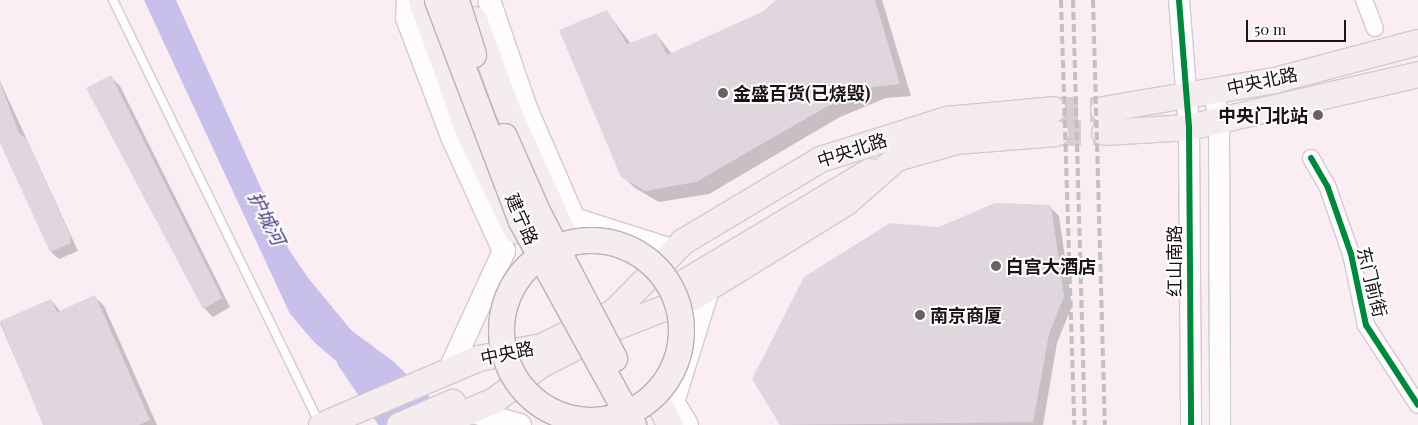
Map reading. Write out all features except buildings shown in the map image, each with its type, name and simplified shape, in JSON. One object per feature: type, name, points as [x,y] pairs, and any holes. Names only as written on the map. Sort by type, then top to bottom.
[{"type":"main road","name":"建宁路","points":[[456,0],[496,117],[538,213],[652,425]]},
{"type":"main road","points":[[468,0],[508,109],[567,242]]},
{"type":"main road","points":[[489,0],[525,106],[574,219],[667,269],[681,316],[680,345],[672,372],[655,396],[619,423],[582,421],[554,414],[530,398],[509,369],[500,334],[503,307],[514,282],[532,261],[567,242],[616,243],[667,269]]},
{"type":"main road","name":"建宁路","points":[[422,3],[521,221],[619,423]]},
{"type":"main road","points":[[450,369],[504,251],[453,139],[408,18],[422,3],[469,134],[532,261]]},
{"type":"main road","name":"中央北路","points":[[1418,42],[1188,96],[1104,120],[1189,127],[1418,74]]},
{"type":"main road","name":"中央北路","points":[[709,287],[846,202],[891,148],[946,119],[1053,109]]},
{"type":"main road","name":"中央北路","points":[[667,269],[717,218],[820,159],[891,148],[1056,133]]},
{"type":"main road","points":[[667,269],[891,148]]},
{"type":"main road","name":"中央路","points":[[321,425],[355,419],[416,384],[478,358],[541,346],[612,312],[643,285],[667,269]]},
{"type":"main road","name":"中央路","points":[[436,425],[494,400],[540,365],[709,287]]},
{"type":"main road","points":[[688,425],[673,402],[709,287]]},
{"type":"main road","points":[[355,419],[509,369]]},
{"type":"main road","points":[[399,425],[509,369]]},
{"type":"main road","points":[[655,396],[670,425]]},
{"type":"main road","points":[[469,411],[520,425]]},
{"type":"street","name":"红山南路","points":[[1179,0],[1189,127],[1191,425]]},
{"type":"street","points":[[1364,0],[1375,28]]},
{"type":"street","points":[[1214,91],[1219,120],[1220,425]]},
{"type":"street","name":"东门前街","points":[[1311,158],[1328,188],[1351,254],[1366,325],[1418,405]]},
{"type":"lane","points":[[113,0],[321,425]]},
{"type":"water","points":[[144,0],[176,0],[289,250],[309,279],[351,330],[394,362],[458,425],[410,425],[314,342],[290,314]]},
{"type":"waterway","name":"护城河","points":[[349,360],[393,425]]},
{"type":"tunnel","points":[[1053,109],[1103,109]]},
{"type":"tunnel","points":[[1056,133],[1104,132]]},
{"type":"railway","points":[[1061,0],[1074,425]]},
{"type":"railway","points":[[1073,0],[1085,425]]},
{"type":"railway","points":[[1093,0],[1105,425]]},
{"type":"cycle path","points":[[1179,0],[1189,127],[1191,425]]},
{"type":"cycle path","points":[[1311,158],[1328,188],[1351,254],[1366,325],[1418,405]]},
{"type":"place","name":"金盛百货(已烧毁)","points":[[723,93]]},
{"type":"place","name":"中央门北站","points":[[1318,115]]},
{"type":"place","name":"白宫大酒店","points":[[996,266]]},
{"type":"place","name":"南京商厦","points":[[920,315]]}]
